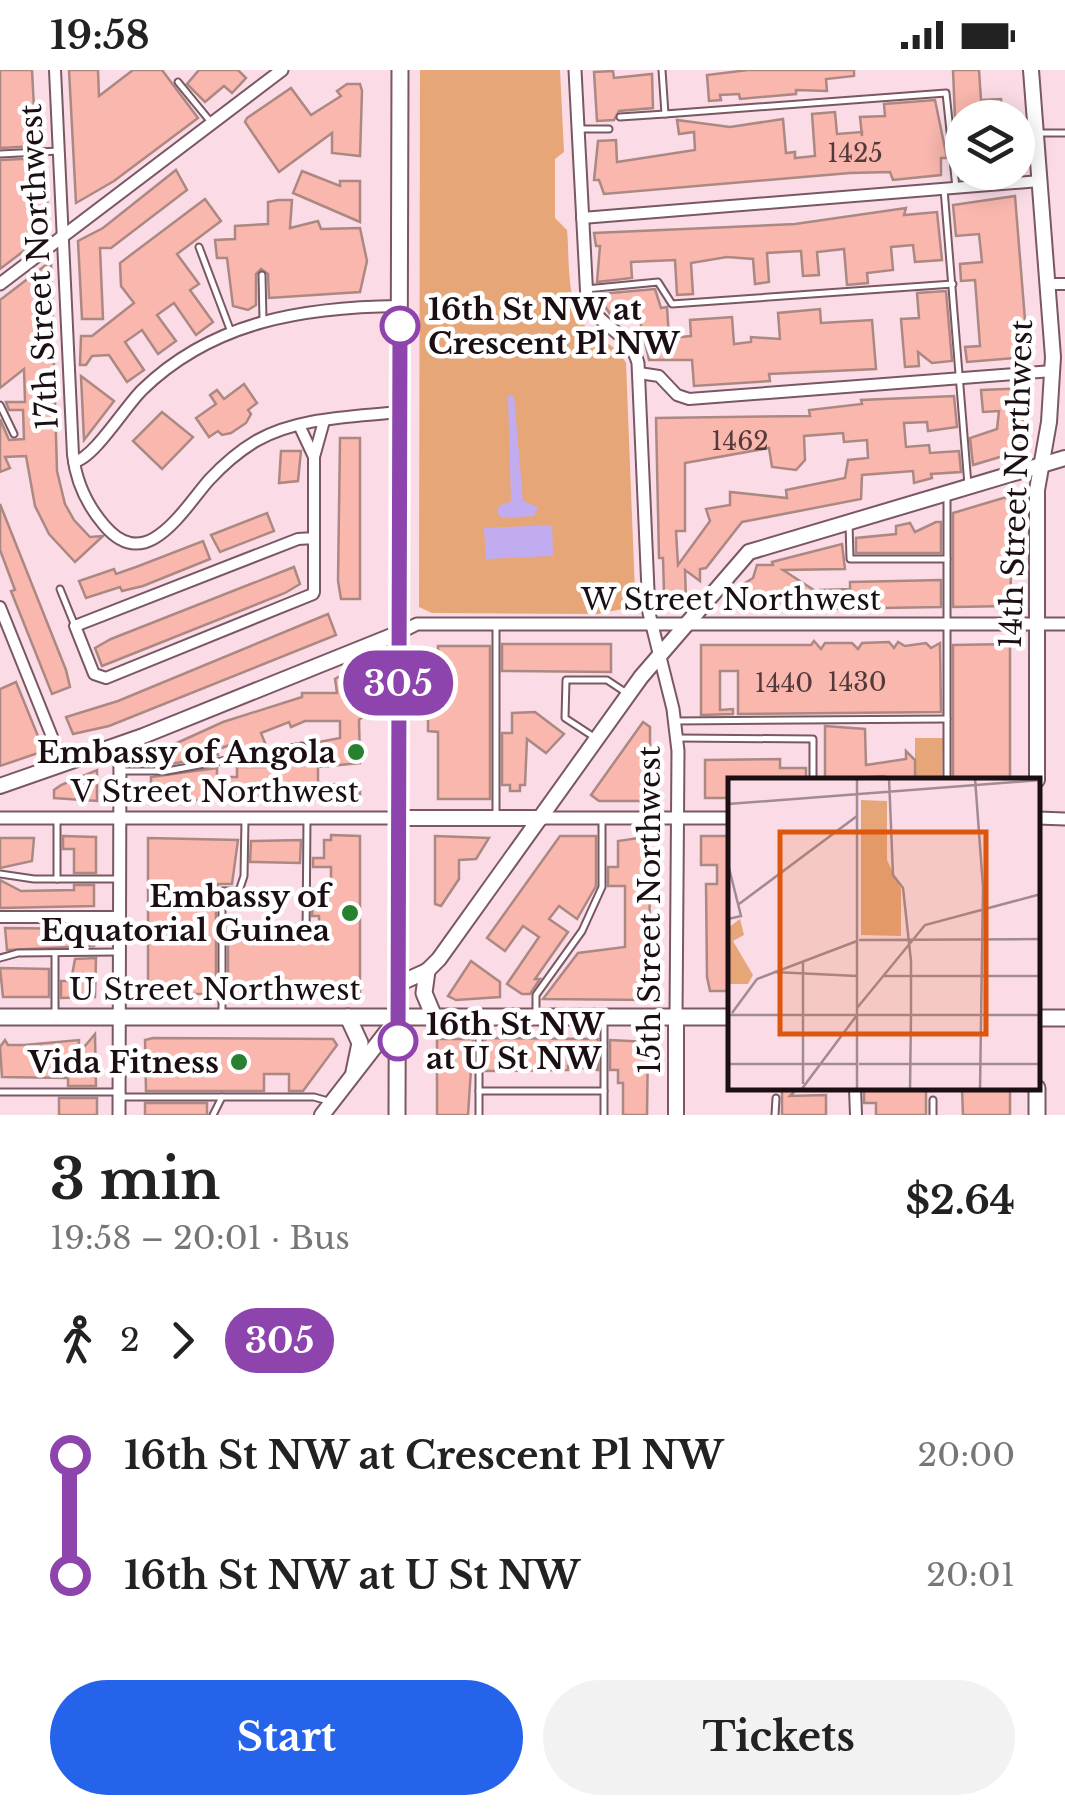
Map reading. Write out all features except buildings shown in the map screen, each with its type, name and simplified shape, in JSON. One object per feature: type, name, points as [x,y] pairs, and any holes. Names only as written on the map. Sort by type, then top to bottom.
[{"type":"main road","points":[[397,1115],[400,70]]},
{"type":"main road","name":"14th Street Northwest","points":[[1031,70],[1053,372],[1040,465],[1037,778]]},
{"type":"main road","points":[[434,1017],[424,993],[428,971],[628,694],[753,550],[1065,458]]},
{"type":"main road","points":[[0,786],[120,744],[398,632]]},
{"type":"main road","name":"V Street Northwest","points":[[398,818],[541,818]]},
{"type":"main road","points":[[398,984],[428,971]]},
{"type":"main road","points":[[348,1016],[360,1043],[354,1072]]},
{"type":"main road","name":"U Street Northwest","points":[[0,1017],[728,1017]]},
{"type":"main road","points":[[326,1109],[398,1017]]},
{"type":"main road","name":"15th Street Northwest","points":[[676,1017],[676,1115]]},
{"type":"street","name":"17th Street Northwest","points":[[55,70],[74,462]]},
{"type":"street","points":[[0,284],[282,70]]},
{"type":"street","points":[[575,70],[585,289]]},
{"type":"street","points":[[1035,181],[1040,181]]},
{"type":"street","points":[[582,218],[945,189]]},
{"type":"street","points":[[1048,284],[1065,284]]},
{"type":"street","name":"15th Street Northwest","points":[[585,289],[596,317],[629,342],[639,373],[650,624],[678,738],[676,1017]]},
{"type":"street","points":[[399,412],[298,425],[248,446],[218,471],[171,526],[140,544],[118,538],[102,522],[80,485],[74,462],[91,453],[120,413],[160,374],[232,332],[263,320],[318,309],[400,306]]},
{"type":"street","points":[[639,373],[659,376],[676,395],[689,399],[1053,372]]},
{"type":"street","points":[[314,538],[298,539],[75,626],[94,674],[106,678],[313,594],[314,538],[314,457],[324,421]]},
{"type":"street","points":[[298,425],[314,457]]},
{"type":"street","points":[[0,608],[62,764]]},
{"type":"street","name":"W Street Northwest","points":[[398,632],[417,624],[1065,624]]},
{"type":"street","points":[[119,1115],[120,744]]},
{"type":"street","name":"V Street Northwest","points":[[0,818],[398,818]]},
{"type":"street","name":"V Street Northwest","points":[[541,818],[728,818]]},
{"type":"street","points":[[0,917],[120,917]]},
{"type":"lane","points":[[662,70],[665,114]]},
{"type":"lane","points":[[178,82],[212,124]]},
{"type":"lane","points":[[620,117],[946,93],[946,100]]},
{"type":"lane","points":[[578,129],[609,129]]},
{"type":"lane","points":[[1036,133],[1065,133]]},
{"type":"lane","points":[[0,154],[58,151]]},
{"type":"lane","points":[[950,190],[968,486]]},
{"type":"lane","points":[[199,247],[232,332]]},
{"type":"lane","points":[[262,275],[263,320]]},
{"type":"lane","points":[[585,289],[658,282],[672,304],[954,284]]},
{"type":"lane","points":[[0,405],[14,434]]},
{"type":"lane","points":[[947,492],[947,778]]},
{"type":"lane","points":[[849,520],[850,559],[948,559]]},
{"type":"lane","points":[[60,589],[75,626]]},
{"type":"lane","points":[[496,624],[496,818]]},
{"type":"lane","points":[[597,739],[565,718],[566,680],[607,680],[628,694]]},
{"type":"lane","points":[[676,721],[947,719]]},
{"type":"lane","points":[[678,738],[813,739],[813,778]]},
{"type":"lane","points":[[120,770],[167,771],[302,746]]},
{"type":"lane","points":[[57,818],[57,880]]},
{"type":"lane","points":[[536,1017],[536,994],[582,931],[602,887],[602,818]]},
{"type":"lane","points":[[222,1016],[222,891],[240,891],[245,819]]},
{"type":"lane","points":[[306,936],[307,819]]},
{"type":"lane","points":[[0,874],[57,880],[120,880]]},
{"type":"lane","points":[[0,958],[120,952]]},
{"type":"lane","points":[[54,1017],[55,953]]},
{"type":"lane","points":[[479,1017],[479,1115]]},
{"type":"lane","points":[[604,1017],[604,1115]]},
{"type":"lane","points":[[479,1091],[604,1091]]},
{"type":"lane","points":[[0,1092],[314,1097],[326,1109]]},
{"type":"lane","points":[[213,1115],[222,1097]]},
{"type":"lane","points":[[776,1098],[776,1115]]},
{"type":"lane","points":[[933,1100],[933,1115]]},
{"type":"shaded area","points":[[420,70],[560,70],[564,152],[555,159],[555,218],[567,230],[573,298],[582,322],[626,363],[635,593],[627,608],[598,614],[432,613],[419,607]]},
{"type":"shaded area","points":[[508,396],[514,396],[523,501],[538,507],[534,516],[502,518],[497,513],[499,506],[511,501]]},
{"type":"shaded area","points":[[552,525],[553,556],[486,559],[484,528]]},
{"type":"shaded area","points":[[915,738],[943,738],[942,778],[915,778]]},
{"type":"bus line","name":"305","points":[[398,1041],[400,326]]},
{"type":"place","name":"16th St NW at Crescent Pl NW","points":[[400,326]]},
{"type":"place","name":"Embassy of Angola","points":[[356,752]]},
{"type":"place","name":"Embassy of Equatorial Guinea","points":[[350,913]]},
{"type":"place","name":"16th St NW at U St NW","points":[[398,1041]]},
{"type":"place","name":"Vida Fitness","points":[[239,1062]]}]
